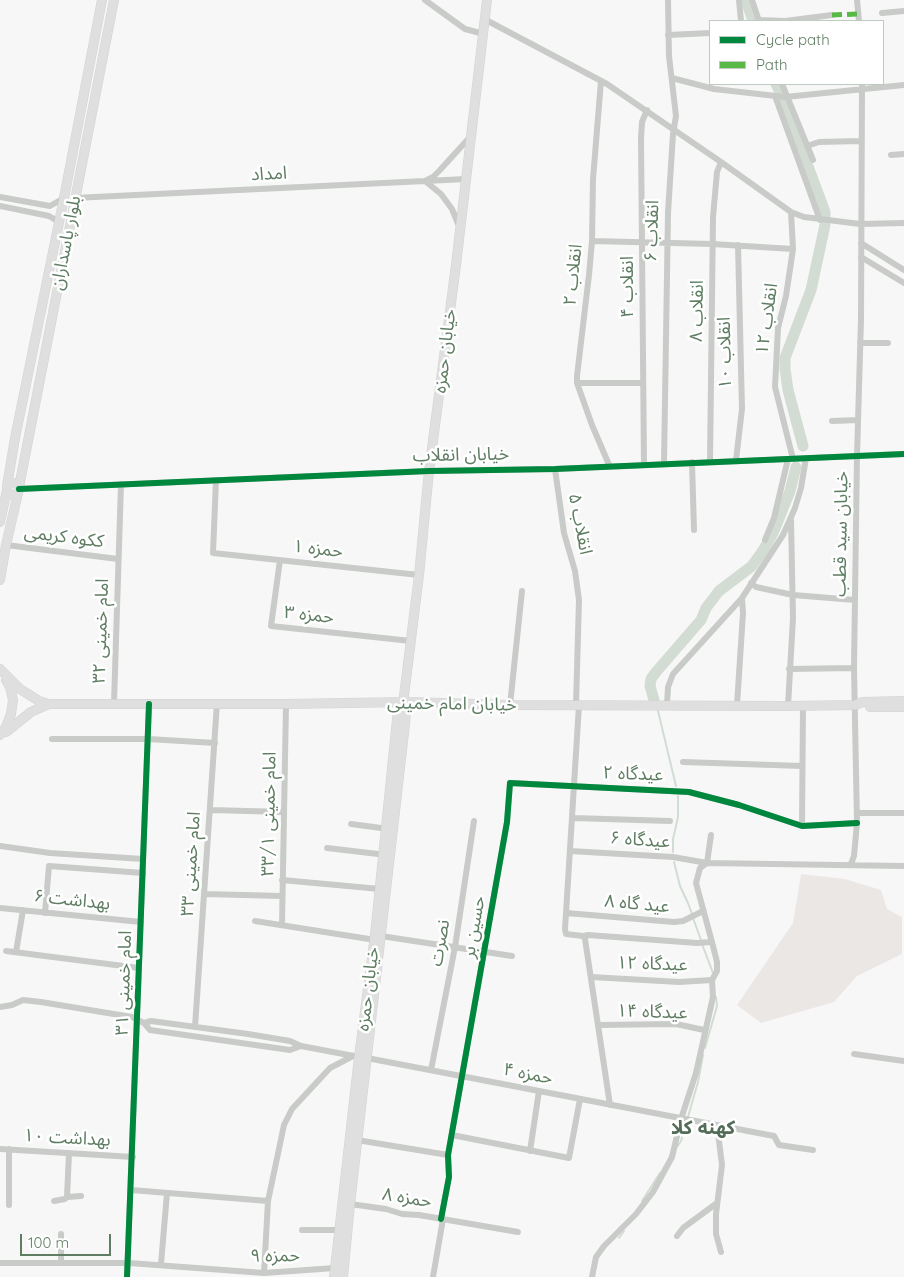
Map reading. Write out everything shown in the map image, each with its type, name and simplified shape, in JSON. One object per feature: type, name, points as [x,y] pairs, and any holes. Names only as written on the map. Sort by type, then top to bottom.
[{"type":"main road","name":"بلوار پاسداران","points":[[0,522],[102,0]]},
{"type":"main road","name":"خیابان حمزه","points":[[375,937],[398,710],[403,702],[411,641],[429,471],[487,0]]},
{"type":"main road","name":"بلوار پاسداران","points":[[0,580],[114,2]]},
{"type":"main road","points":[[64,198],[74,198]]},
{"type":"main road","points":[[7,488],[10,483],[15,483],[19,490]]},
{"type":"main road","points":[[1,672],[28,695],[49,704]]},
{"type":"main road","points":[[0,736],[11,714],[12,700],[10,687],[1,672]]},
{"type":"main road","name":"خیابان امام خمینی","points":[[49,704],[403,702],[803,706],[855,705],[863,702],[904,701]]},
{"type":"main road","name":"خیابان حمزه","points":[[335,1273],[375,937],[405,724],[406,710],[403,702]]},
{"type":"main road","points":[[0,736],[23,717],[49,704]]},
{"type":"main road","name":"خیابان امام خمینی","points":[[855,705],[863,708],[904,707]]},
{"type":"main road","name":"خیابان حمزه","points":[[343,1277],[357,1140],[360,1057]]},
{"type":"street","points":[[425,0],[465,29],[484,34]]},
{"type":"street","name":"انقلاب ۶","points":[[664,463],[667,242],[669,186],[676,116],[668,35],[668,0]]},
{"type":"street","points":[[738,0],[742,20]]},
{"type":"street","points":[[752,0],[759,20]]},
{"type":"street","points":[[857,0],[859,20]]},
{"type":"street","points":[[882,13],[904,11]]},
{"type":"street","points":[[793,20],[832,15]]},
{"type":"street","points":[[486,20],[601,81],[722,162],[791,212],[804,218],[860,224],[904,223]]},
{"type":"street","points":[[668,35],[709,33]]},
{"type":"street","points":[[672,78],[714,89],[788,97],[862,86],[904,85]]},
{"type":"street","name":"انقلاب ۲","points":[[601,81],[592,195],[592,241],[577,383],[592,426],[610,466]]},
{"type":"street","points":[[782,85],[813,160]]},
{"type":"street","name":"خیابان سید قطب","points":[[851,864],[854,856],[857,823],[854,668],[862,257],[860,224],[862,86]]},
{"type":"street","points":[[775,96],[820,220]]},
{"type":"street","name":"انقلاب ۴","points":[[644,464],[641,138],[642,122],[646,110]]},
{"type":"street","points":[[460,231],[452,209],[441,194],[425,181],[433,177],[471,136]]},
{"type":"street","points":[[807,146],[819,142],[861,141]]},
{"type":"street","points":[[891,155],[904,154]]},
{"type":"street","name":"انقلاب ۸","points":[[710,462],[712,244],[717,172],[722,162]]},
{"type":"street","name":"امداد","points":[[74,198],[466,180]]},
{"type":"street","points":[[0,197],[50,206],[64,198]]},
{"type":"street","points":[[0,206],[49,216],[59,222]]},
{"type":"street","name":"انقلاب ۱۲","points":[[790,459],[775,387],[778,328],[786,296],[793,249],[791,212]]},
{"type":"street","points":[[592,241],[667,242],[793,249]]},
{"type":"street","points":[[861,243],[904,270]]},
{"type":"street","name":"انقلاب ۱۰","points":[[736,460],[742,409],[738,245]]},
{"type":"street","points":[[862,257],[904,284]]},
{"type":"street","points":[[860,343],[888,344]]},
{"type":"street","points":[[577,383],[644,384]]},
{"type":"street","points":[[832,421],[858,420]]},
{"type":"street","name":"خیابان انقلاب","points":[[19,490],[429,471],[555,469],[904,454]]},
{"type":"street","points":[[667,705],[668,686],[674,674],[742,598],[783,535],[791,519],[806,458]]},
{"type":"street","points":[[765,540],[774,518],[790,459]]},
{"type":"street","points":[[692,462],[694,530]]},
{"type":"street","name":"انقلاب ۵","points":[[555,469],[564,533],[579,600],[575,787],[566,934],[583,936]]},
{"type":"street","name":"حمزه ۱","points":[[216,480],[213,553],[419,575]]},
{"type":"street","name":"امام خمینی ۳۲","points":[[114,703],[121,484]]},
{"type":"street","points":[[788,706],[793,618],[791,519]]},
{"type":"street","name":"ککوه کریمی","points":[[6,545],[118,559]]},
{"type":"street","name":"حمزه ۳","points":[[280,560],[271,626],[411,641]]},
{"type":"street","points":[[751,583],[756,587],[793,595],[855,600]]},
{"type":"street","points":[[510,704],[522,591]]},
{"type":"street","points":[[737,705],[744,613],[742,598]]},
{"type":"street","points":[[789,669],[854,668]]},
{"type":"street","name":"امام خمینی ۳۱","points":[[127,1277],[141,1021],[139,968],[149,704]]},
{"type":"street","name":"امام خمینی ۳۳","points":[[195,1027],[218,704]]},
{"type":"street","name":"امام خمینی ۳۳/۱","points":[[282,925],[286,704]]},
{"type":"street","points":[[802,826],[803,706]]},
{"type":"street","points":[[52,739],[215,743]]},
{"type":"street","points":[[683,762],[802,766]]},
{"type":"street","name":"عیدگاه ۲","points":[[510,783],[689,792],[739,805],[802,826],[857,823]]},
{"type":"street","name":"حسین بر","points":[[433,1277],[448,1177],[448,1155],[508,822],[510,783]]},
{"type":"street","points":[[210,810],[284,812]]},
{"type":"street","points":[[857,813],[904,813]]},
{"type":"street","points":[[573,818],[670,820]]},
{"type":"street","name":"نصرت","points":[[431,1070],[455,947],[474,821]]},
{"type":"street","points":[[351,824],[381,828]]},
{"type":"street","points":[[592,1277],[596,1257],[604,1246],[636,1214],[658,1183],[672,1157],[685,1119],[713,997],[712,980],[717,962],[696,883],[697,873],[707,863],[711,835]]},
{"type":"street","points":[[0,846],[143,859]]},
{"type":"street","points":[[327,848],[378,854]]},
{"type":"street","name":"عیدگاه ۶","points":[[570,851],[673,857],[707,863],[904,866]]},
{"type":"street","points":[[45,912],[49,866],[143,872]]},
{"type":"street","points":[[282,880],[380,889]]},
{"type":"street","points":[[204,894],[282,896]]},
{"type":"street","name":"بهداشت ۶","points":[[0,908],[141,922]]},
{"type":"street","points":[[16,952],[23,910]]},
{"type":"street","name":"عید گاه ۸","points":[[566,913],[674,922],[683,921],[703,912]]},
{"type":"street","points":[[254,921],[512,956]]},
{"type":"street","points":[[610,1105],[585,939],[583,936],[697,943],[712,942]]},
{"type":"street","points":[[6,951],[139,968]]},
{"type":"street","name":"عیدگاه ۱۲","points":[[591,977],[679,982],[712,980]]},
{"type":"street","points":[[0,1006],[12,1005],[23,1000],[141,1021],[282,1039],[301,1046]]},
{"type":"street","points":[[141,1021],[150,1030],[290,1050],[301,1046]]},
{"type":"street","name":"عیدگاه ۱۴","points":[[598,1025],[676,1024],[704,1030]]},
{"type":"street","name":"حمزه ۴","points":[[301,1046],[774,1136],[780,1145],[813,1150]]},
{"type":"street","points":[[854,1054],[904,1061]]},
{"type":"street","points":[[264,1273],[268,1201],[284,1124],[292,1109],[330,1068],[360,1057]]},
{"type":"street","points":[[530,1151],[539,1091]]},
{"type":"street","points":[[452,1135],[569,1158],[580,1099]]},
{"type":"street","points":[[717,1125],[722,1165],[717,1204],[716,1234],[721,1252]]},
{"type":"street","points":[[357,1140],[448,1155]]},
{"type":"street","name":"بهداشت ۱۰","points":[[0,1149],[133,1157]]},
{"type":"street","points":[[9,1149],[9,1205]]},
{"type":"street","points":[[67,1197],[70,1153]]},
{"type":"street","points":[[132,1190],[268,1201]]},
{"type":"street","points":[[161,1264],[167,1194]]},
{"type":"street","points":[[54,1200],[82,1196]]},
{"type":"street","name":"حمزه ۸","points":[[350,1204],[518,1232]]},
{"type":"street","points":[[676,1236],[683,1228],[717,1204]]},
{"type":"street","points":[[302,1230],[336,1230]]},
{"type":"street","points":[[61,1234],[61,1263]]},
{"type":"street","name":"حمزه ۹","points":[[0,1263],[129,1262],[161,1264],[216,1273],[335,1273]]},
{"type":"shaded area","points":[[801,874],[845,879],[881,890],[887,909],[902,917],[902,954],[857,976],[834,1002],[761,1023],[737,1005],[793,923]]},
{"type":"waterway","points":[[746,0],[753,20]]},
{"type":"waterway","points":[[776,85],[780,92]]},
{"type":"waterway","points":[[784,102],[825,215]]},
{"type":"waterway","points":[[803,446],[788,390],[785,358],[811,290],[825,225]]},
{"type":"waterway","points":[[654,700],[650,686],[651,679],[656,672],[701,620],[706,608],[719,591],[752,566],[764,549],[774,531],[790,491],[796,467]]},
{"type":"waterway","points":[[658,711],[676,786]]},
{"type":"waterway","points":[[673,852],[673,839],[678,817],[678,796]]},
{"type":"waterway","points":[[674,862],[680,886],[692,914]]},
{"type":"waterway","points":[[693,918],[701,940]]},
{"type":"waterway","points":[[702,944],[713,973]]},
{"type":"waterway","points":[[705,1048],[717,1006],[716,997]]},
{"type":"waterway","points":[[677,1147],[681,1141],[698,1082],[703,1055]]},
{"type":"waterway","points":[[642,1201],[660,1173]]},
{"type":"waterway","points":[[619,1238],[624,1231]]},
{"type":"marked path","points":[[832,15],[858,14]]},
{"type":"cycle path","points":[[19,489],[429,471],[555,469],[904,454]]},
{"type":"cycle path","points":[[127,1277],[149,704]]},
{"type":"cycle path","points":[[441,1219],[449,1177],[448,1155],[507,822],[510,783],[689,792],[739,805],[802,826],[857,823]]},
{"type":"district","name":"کهنه کلا","points":[[703,1128]]}]
